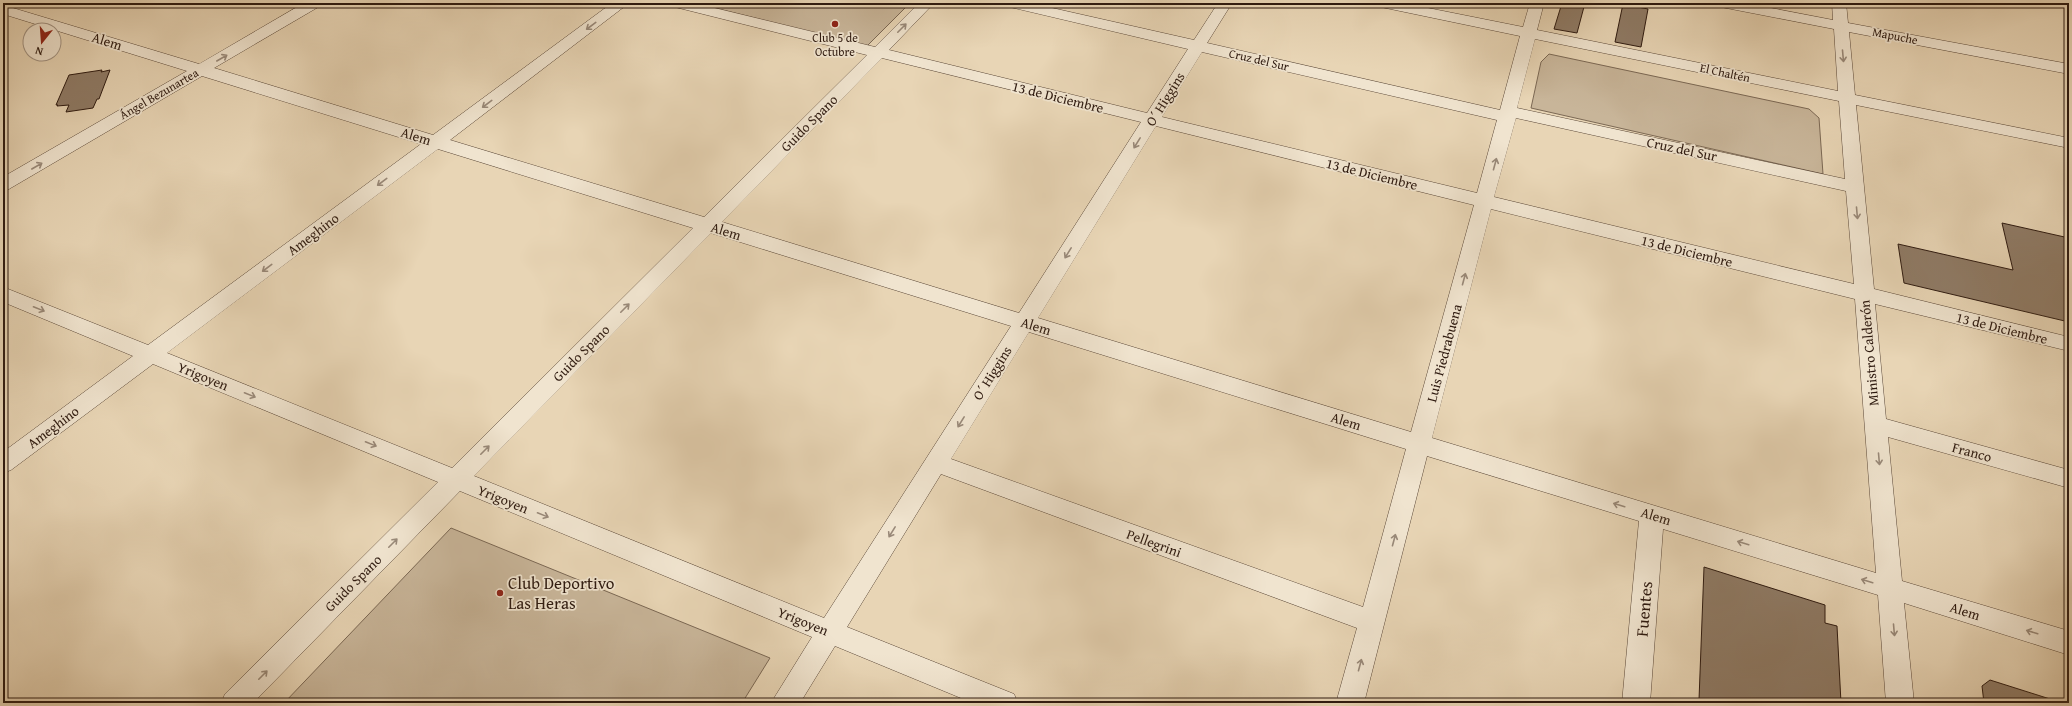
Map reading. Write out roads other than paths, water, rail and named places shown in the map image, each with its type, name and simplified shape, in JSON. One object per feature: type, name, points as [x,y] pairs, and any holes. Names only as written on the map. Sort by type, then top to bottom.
[{"type":"street","name":"Ángel Bezunartea","points":[[3,185],[316,3]]},
{"type":"street","name":"Ameghino","points":[[3,464],[622,3]]},
{"type":"street","name":"13 de Diciembre","points":[[676,3],[2069,344]]},
{"type":"street","name":"Guido Spano","points":[[235,703],[927,3]]},
{"type":"street","name":"Cruz del Sur","points":[[1010,3],[1509,114],[1855,187]]},
{"type":"street","name":"O´ Higgins","points":[[785,703],[1225,3]]},
{"type":"street","name":"El Chaltén","points":[[1381,3],[2069,144]]},
{"type":"street","name":"Luis Piedrabuena","points":[[1350,703],[1509,114],[1537,3]]},
{"type":"street","name":"Mapuche","points":[[1721,3],[2069,69]]},
{"type":"street","name":"Ministro Calderón","points":[[1839,3],[1900,703]]},
{"type":"street","points":[[2064,3],[2069,4]]},
{"type":"street","name":"Alem","points":[[7,8],[201,70],[2069,643]]},
{"type":"street","name":"Yrigoyen","points":[[3,294],[1004,703]]},
{"type":"street","name":"Franco","points":[[1876,426],[2069,479]]},
{"type":"street","name":"Pellegrini","points":[[936,463],[1372,622]]},
{"type":"street","name":"Fuentes","points":[[1636,703],[1652,515]]},
{"type":"place","name":"Club 5 de Octubre","points":[[835,24]]},
{"type":"place","name":"Club Deportivo Las Heras","points":[[500,593]]}]
